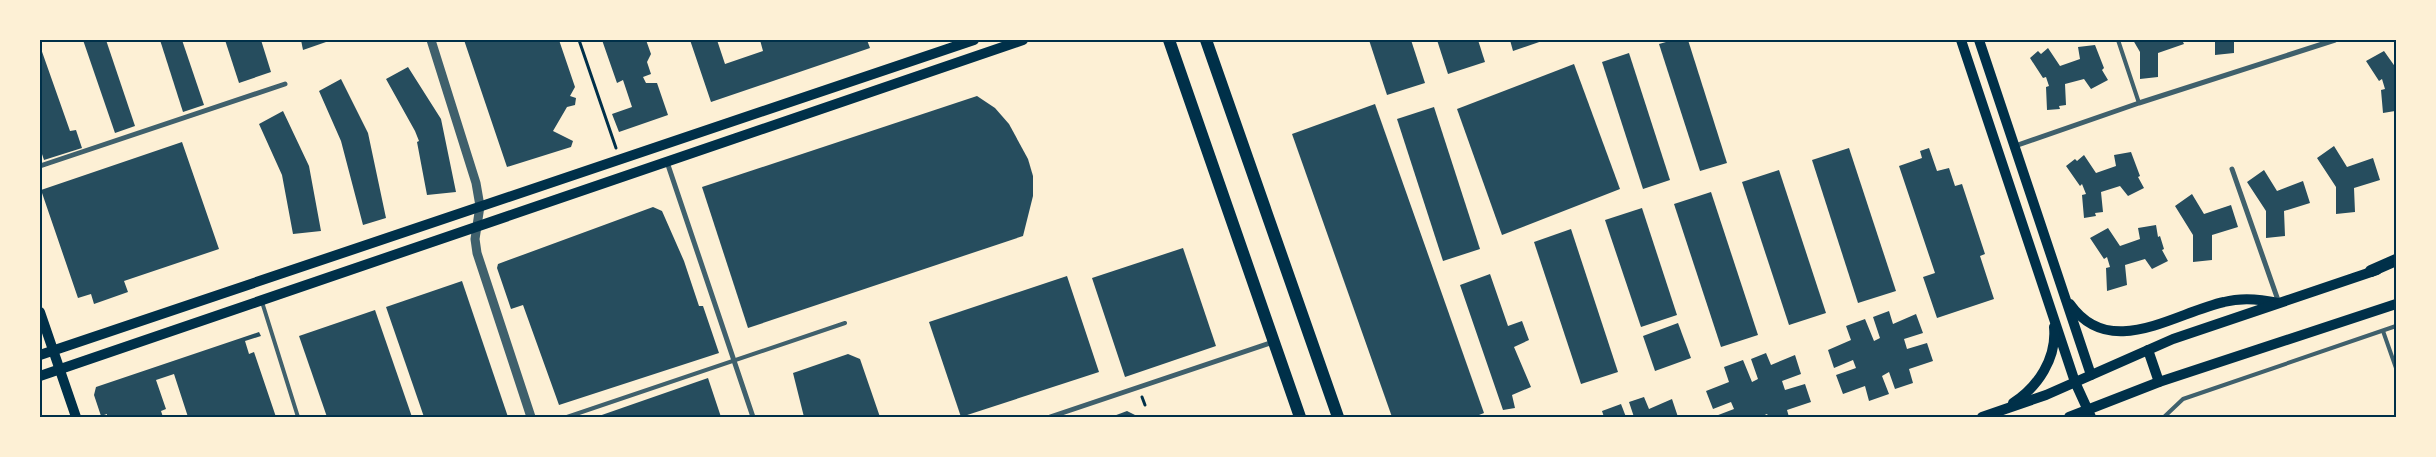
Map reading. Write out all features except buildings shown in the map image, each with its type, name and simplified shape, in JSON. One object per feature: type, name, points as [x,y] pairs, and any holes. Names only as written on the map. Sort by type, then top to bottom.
[{"type":"main road","points":[[40,355],[619,158],[974,40]]},
{"type":"main road","points":[[40,376],[1023,40]]},
{"type":"main road","points":[[1169,40],[1300,417]]},
{"type":"main road","points":[[1206,40],[1338,417]]},
{"type":"main road","points":[[1961,40],[2075,382],[2089,413]]},
{"type":"main road","points":[[1979,40],[2091,375]]},
{"type":"main road","points":[[1982,417],[2075,382],[2148,350],[2371,271],[2396,260]]},
{"type":"main road","points":[[2371,271],[2396,265]]},
{"type":"main road","points":[[2066,298],[2074,310],[2086,320],[2100,328],[2125,333],[2224,302],[2257,299],[2279,303]]},
{"type":"main road","points":[[2069,417],[2089,413],[2159,382],[2396,304]]},
{"type":"main road","points":[[40,312],[76,417]]},
{"type":"main road","points":[[2002,410],[2028,392],[2045,370],[2052,353],[2055,334],[2053,316]]},
{"type":"main road","points":[[2148,350],[2159,382]]},
{"type":"street","points":[[431,40],[476,183],[480,206],[475,240],[477,253],[531,417]]},
{"type":"street","points":[[2014,146],[2139,102],[2335,40]]},
{"type":"street","points":[[40,166],[285,84]]},
{"type":"street","points":[[667,161],[753,417]]},
{"type":"street","points":[[2232,169],[2279,303]]},
{"type":"street","points":[[1050,417],[1274,342]]},
{"type":"lane","points":[[2118,40],[2139,102]]},
{"type":"lane","points":[[262,300],[298,417]]},
{"type":"lane","points":[[567,417],[845,323]]},
{"type":"lane","points":[[2164,417],[2183,399],[2396,326]]},
{"type":"lane","points":[[2383,331],[2396,368]]},
{"type":"path","points":[[579,40],[619,158]]}]
